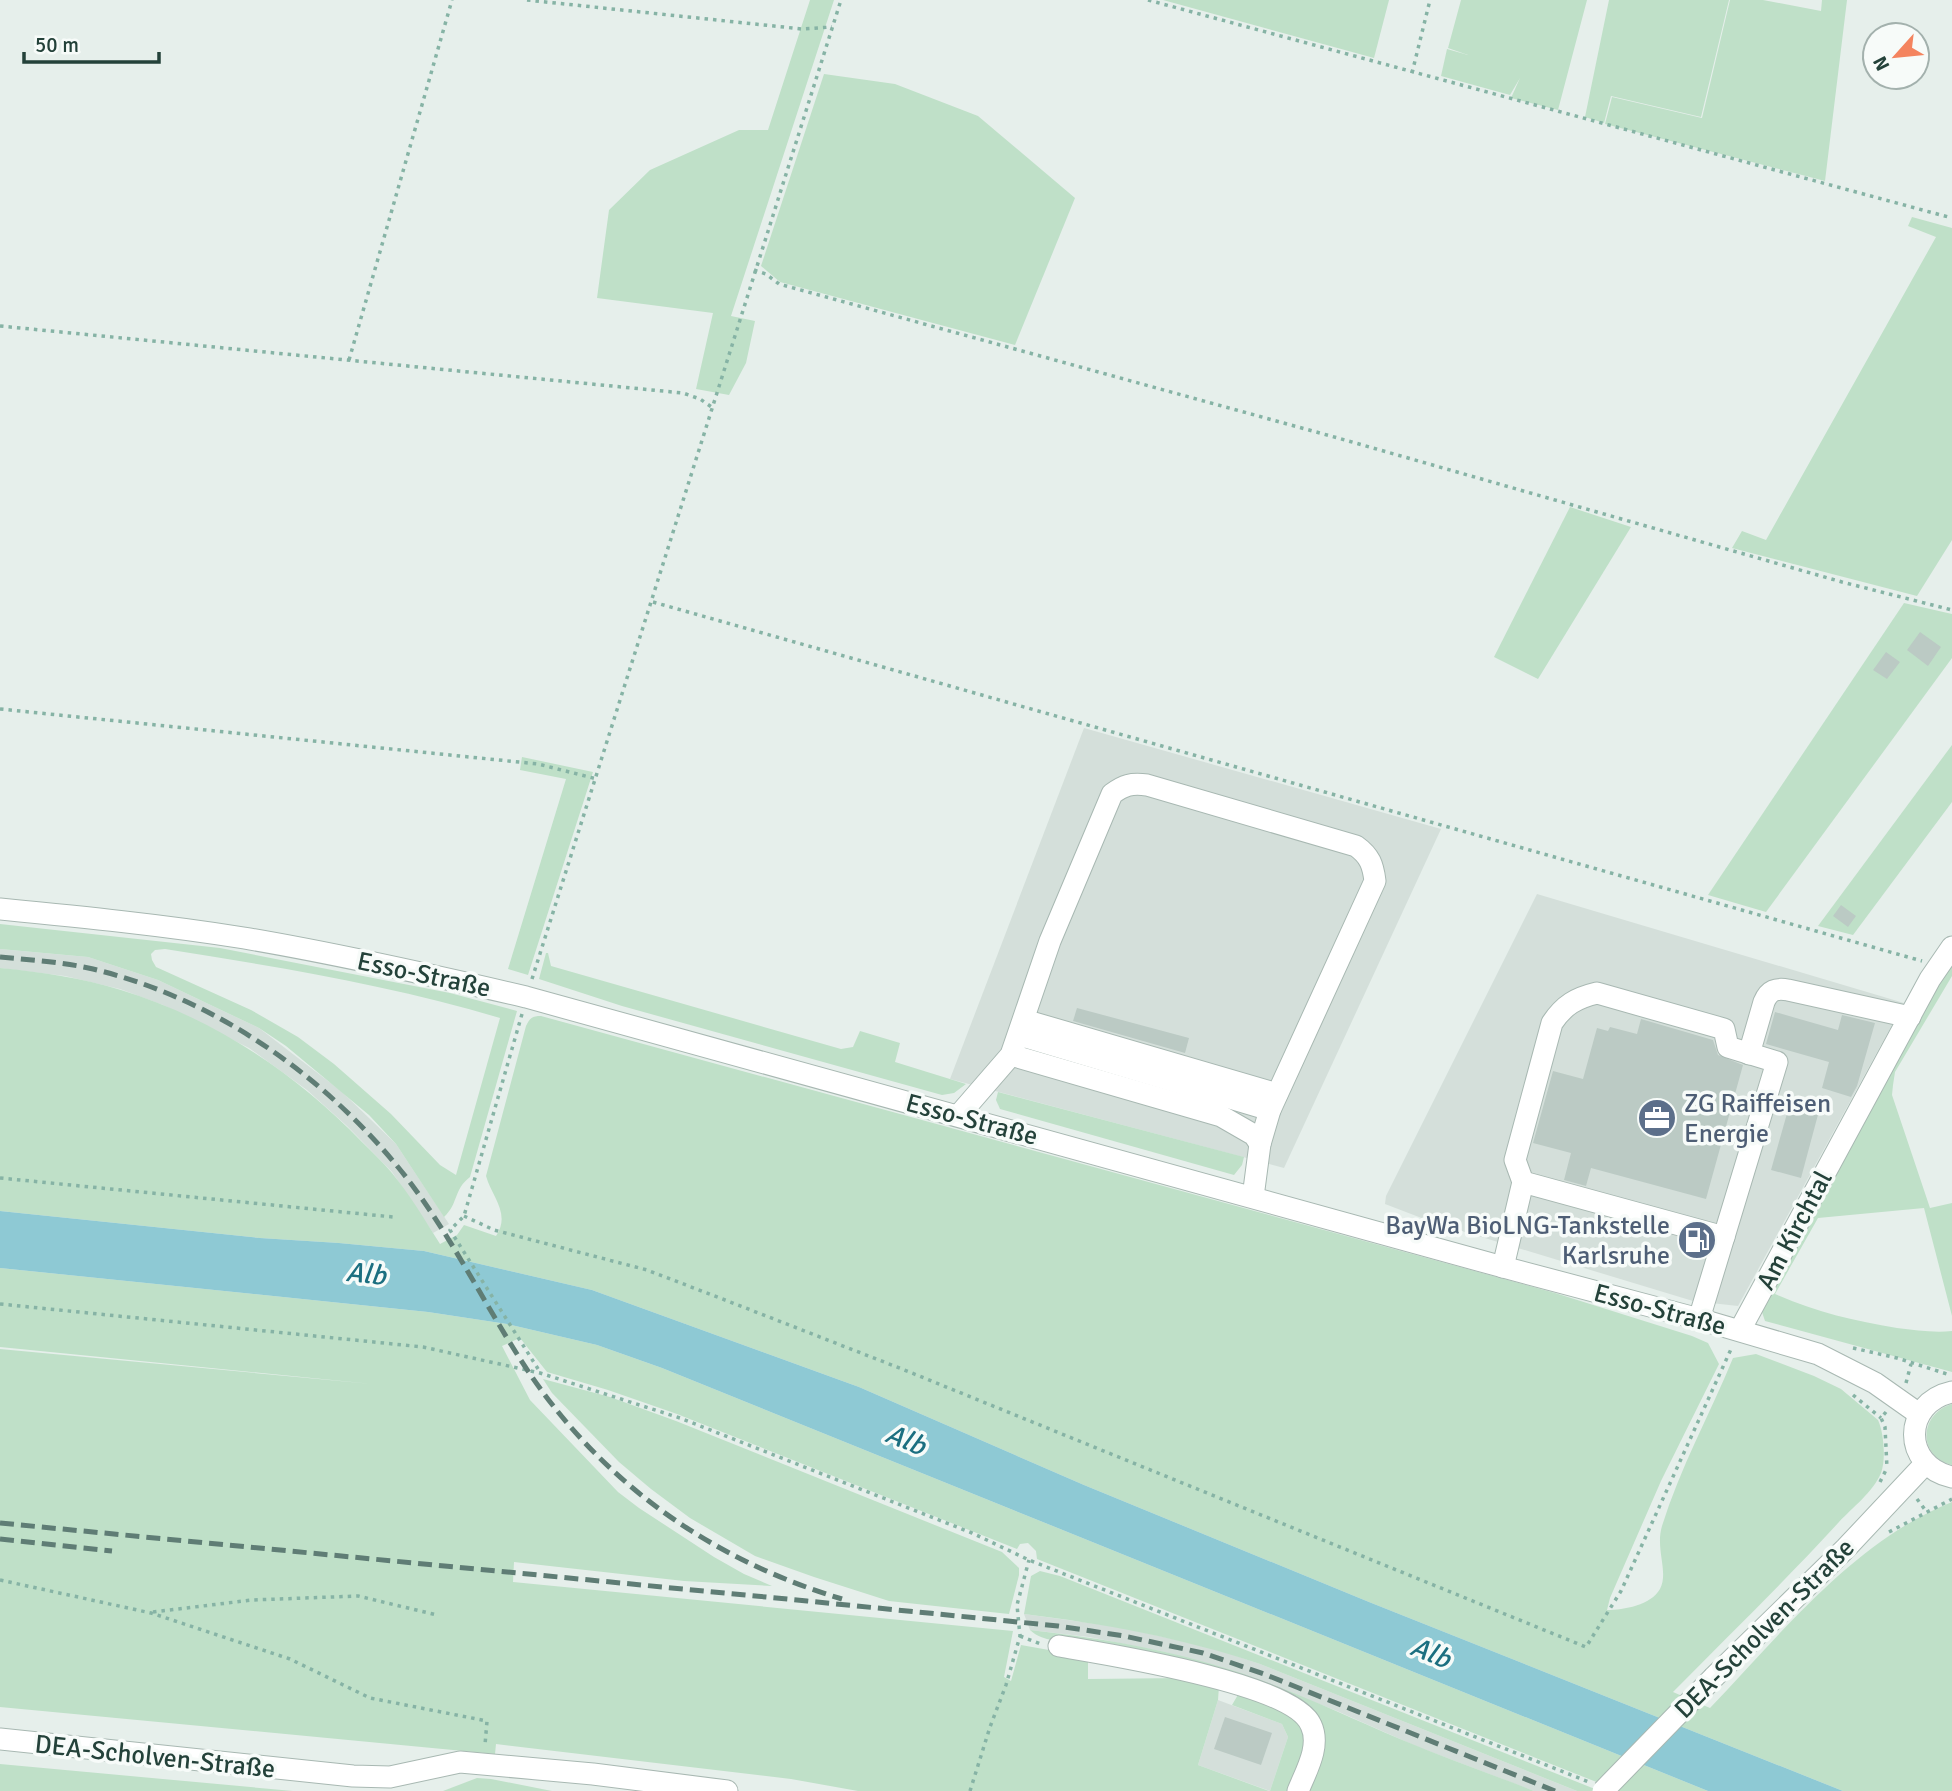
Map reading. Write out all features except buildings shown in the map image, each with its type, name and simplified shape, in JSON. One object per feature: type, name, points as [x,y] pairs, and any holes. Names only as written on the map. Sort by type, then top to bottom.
[{"type":"street","points":[[959,1115],[1011,1055],[1050,942],[1111,794],[1122,786],[1133,783],[1147,785],[1356,846],[1365,852],[1373,864],[1375,881],[1273,1102],[1260,1144],[1253,1196]]},
{"type":"street","name":"Esso-Straße","points":[[0,909],[143,924],[242,938],[381,963],[526,997],[1740,1330],[1833,1360],[1897,1397],[1919,1414]]},
{"type":"street","name":"Am Kirchtal","points":[[1740,1330],[1938,965],[1952,947]]},
{"type":"street","points":[[1749,1054],[1764,1002],[1773,990],[1788,990],[1910,1017]]},
{"type":"street","points":[[1503,1267],[1523,1182],[1515,1160],[1552,1023],[1562,1008],[1580,997],[1597,993],[1724,1029],[1728,1047],[1777,1062],[1699,1319]]},
{"type":"street","points":[[1022,1028],[1273,1102]]},
{"type":"street","points":[[1011,1055],[1221,1116],[1254,1135],[1260,1144]]},
{"type":"street","points":[[1523,1182],[1724,1237]]},
{"type":"street","points":[[1952,1392],[1940,1395],[1928,1403],[1919,1414],[1914,1431],[1916,1449],[1925,1464],[1936,1473],[1952,1477]]},
{"type":"street","name":"DEA-Scholven-Straße","points":[[1600,1788],[1846,1548],[1925,1464]]},
{"type":"street","points":[[1059,1646],[1203,1673],[1294,1707],[1308,1717],[1315,1737],[1313,1752],[1298,1791]]},
{"type":"street","name":"DEA-Scholven-Straße","points":[[0,1739],[353,1776],[390,1777],[460,1762],[727,1791]]},
{"type":"path","points":[[349,360],[452,0]]},
{"type":"path","points":[[527,0],[802,29],[832,27]]},
{"type":"path","points":[[540,1373],[450,1230],[464,1216],[526,997],[841,0]]},
{"type":"path","points":[[1148,0],[1952,218]]},
{"type":"path","points":[[1412,73],[1430,0]]},
{"type":"path","points":[[754,270],[766,274],[779,284],[1338,438],[1842,582],[1952,610]]},
{"type":"path","points":[[0,326],[682,393],[700,399],[713,408]]},
{"type":"path","points":[[652,602],[1938,965]]},
{"type":"path","points":[[0,709],[538,764],[597,779]]},
{"type":"path","points":[[0,1178],[393,1217]]},
{"type":"path","points":[[464,1216],[494,1230],[647,1270],[902,1369],[1586,1647],[1621,1591],[1740,1330]]},
{"type":"path","points":[[0,1304],[423,1347],[540,1373],[680,1418],[972,1533],[1029,1560],[1600,1788]]},
{"type":"path","points":[[1926,1511],[1952,1499]]},
{"type":"path","points":[[970,1791],[1020,1636],[1017,1605],[1029,1560]]},
{"type":"path","points":[[0,1580],[150,1613],[290,1659],[370,1698],[487,1721],[489,1764]]},
{"type":"path","points":[[150,1613],[252,1600],[358,1596],[437,1615]]},
{"type":"shaded area","points":[[1084,728],[1441,829],[1284,1168],[950,1079]]},
{"type":"shaded area","points":[[1537,894],[1904,1003],[1738,1306],[1693,1301],[1432,1222],[1385,1204],[1386,1196]]},
{"type":"shaded area","points":[[0,949],[88,957],[158,980],[259,1028],[341,1091],[396,1144],[449,1224],[433,1233],[392,1172],[347,1126],[307,1090],[249,1048],[163,1005],[120,989],[65,976],[0,968]]},
{"type":"shaded area","points":[[1024,1614],[1119,1627],[1213,1648],[1260,1664],[1577,1791],[1534,1791],[1418,1747],[1337,1711],[1240,1673],[1165,1652],[1089,1637],[1030,1630]]},
{"type":"shaded area","points":[[1218,1700],[1282,1724],[1288,1737],[1270,1791],[1198,1765]]},
{"type":"green space","points":[[810,0],[834,0],[731,316],[755,321],[746,363],[729,395],[696,389],[713,313],[597,298],[609,210],[650,170],[739,130],[768,130]]},
{"type":"green space","points":[[1163,0],[1389,0],[1374,58]]},
{"type":"green space","points":[[1461,0],[1587,0],[1558,110],[1511,98],[1520,78],[1510,95],[1441,76],[1447,49],[1468,55],[1448,48]]},
{"type":"green space","points":[[1609,0],[1729,0],[1701,117],[1611,96],[1604,123],[1585,117]]},
{"type":"green space","points":[[1730,0],[1763,0],[1821,11],[1822,0],[1847,0],[1825,181],[1605,124],[1612,97],[1702,118]]},
{"type":"green space","points":[[824,74],[895,84],[978,116],[1075,198],[1015,345],[780,282],[761,266]]},
{"type":"green space","points":[[1912,217],[1952,228],[1952,540],[1917,596],[1732,548],[1742,531],[1766,540],[1936,237],[1908,226]]},
{"type":"green space","points":[[1570,507],[1631,527],[1538,679],[1494,657]]},
{"type":"green space","points":[[1904,603],[1952,614],[1952,658],[1766,912],[1708,895]]},
{"type":"green space","points":[[1952,745],[1952,802],[1853,935],[1818,926]]},
{"type":"green space","points":[[522,757],[593,772],[528,975],[508,969],[566,779],[520,770]]},
{"type":"green space","points":[[0,924],[220,948],[450,993],[517,1011],[470,1177],[444,1217],[396,1144],[369,1115],[286,1046],[259,1028],[158,980],[88,957],[0,949]],"holes":[[[165,949],[375,986],[500,1018],[456,1175],[440,1165],[391,1114],[334,1064],[298,1037],[251,1010],[156,967],[151,954],[155,950]]]},
{"type":"green space","points":[[546,953],[551,966],[841,1049],[853,1047],[860,1031],[900,1043],[895,1062],[966,1084],[954,1093],[942,1095],[622,1006],[539,979]]},
{"type":"green space","points":[[1952,961],[1952,976],[1895,1072],[1892,1095],[1930,1208],[1952,1203],[1952,1316],[1924,1208],[1818,1218],[1775,1294],[1820,1311],[1865,1322],[1897,1328],[1952,1331],[1952,1372],[1765,1321],[1761,1309]]},
{"type":"green space","points":[[0,968],[61,976],[121,990],[188,1016],[251,1051],[309,1093],[381,1161],[405,1190],[440,1244],[457,1235],[464,1225],[496,1236],[500,1228],[501,1213],[486,1176],[526,1026],[535,1016],[541,1016],[1555,1293],[1692,1336],[1708,1343],[1719,1364],[1661,1481],[1607,1610],[1629,1608],[1644,1603],[1660,1589],[1663,1575],[1660,1543],[1662,1526],[1686,1462],[1733,1358],[1756,1354],[1814,1376],[1841,1389],[1878,1420],[1884,1446],[1881,1473],[1862,1499],[1673,1692],[1710,1708],[1792,1621],[1851,1565],[1883,1540],[1952,1502],[1952,1791],[1843,1791],[1084,1485],[859,1387],[592,1290],[424,1251],[260,1238],[0,1211]]},
{"type":"green space","points":[[998,1092],[1244,1157],[1242,1165],[1234,1175],[1000,1109],[996,1100]]},
{"type":"green space","points":[[0,1268],[428,1312],[507,1324],[597,1345],[662,1368],[1708,1791],[1619,1791],[1037,1559],[1036,1551],[1028,1543],[1020,1544],[1017,1549],[677,1414],[547,1372],[520,1338],[502,1346],[530,1400],[618,1492],[714,1557],[772,1586],[684,1581],[514,1562],[513,1582],[1013,1631],[1004,1677],[1011,1681],[1021,1645],[1088,1657],[1088,1679],[1184,1678],[1219,1686],[1218,1700],[1198,1765],[1269,1791],[858,1791],[791,1779],[496,1744],[495,1754],[0,1707],[0,1349],[372,1384],[0,1347]]},
{"type":"green space","points":[[543,1379],[610,1397],[676,1421],[1002,1552],[1019,1568],[1009,1614],[889,1601],[755,1556],[690,1518],[651,1489],[619,1462],[552,1393]]},
{"type":"green space","points":[[1952,1404],[1952,1465],[1933,1453],[1926,1435],[1933,1416]]},
{"type":"green space","points":[[1040,1571],[1060,1576],[1600,1791],[1577,1791],[1260,1664],[1231,1655],[1143,1633],[1024,1614],[1031,1576]]},
{"type":"green space","points":[[1030,1630],[1142,1647],[1233,1670],[1433,1753],[1534,1791],[1306,1791],[1314,1714],[1078,1641],[1047,1639]]},
{"type":"green space","points":[[1239,1693],[1291,1714],[1307,1736],[1291,1791],[1270,1791],[1288,1737],[1282,1724],[1232,1705]]},
{"type":"green space","points":[[0,1764],[293,1791],[0,1791]]},
{"type":"green space","points":[[477,1778],[491,1779],[552,1791],[443,1791]]},
{"type":"water","name":"Alb","points":[[0,1211],[260,1238],[424,1251],[592,1290],[859,1387],[1084,1485],[1843,1791],[1708,1791],[662,1368],[597,1345],[507,1324],[428,1312],[0,1268]]},
{"type":"railway","points":[[0,957],[82,967],[139,982],[183,1000],[267,1047],[342,1107],[406,1177],[439,1225],[530,1374],[560,1414],[593,1451],[628,1484],[666,1514],[707,1540],[795,1583],[842,1599]]},
{"type":"railway","points":[[0,1523],[1058,1626],[1124,1636],[1203,1653],[1264,1674],[1555,1791]]},
{"type":"railway","points":[[0,1539],[112,1551]]},
{"type":"place","name":"ZG Raiffeisen Energie","points":[[1657,1118]]},
{"type":"place","name":"BayWa BioLNG-Tankstelle Karlsruhe","points":[[1697,1240]]}]
